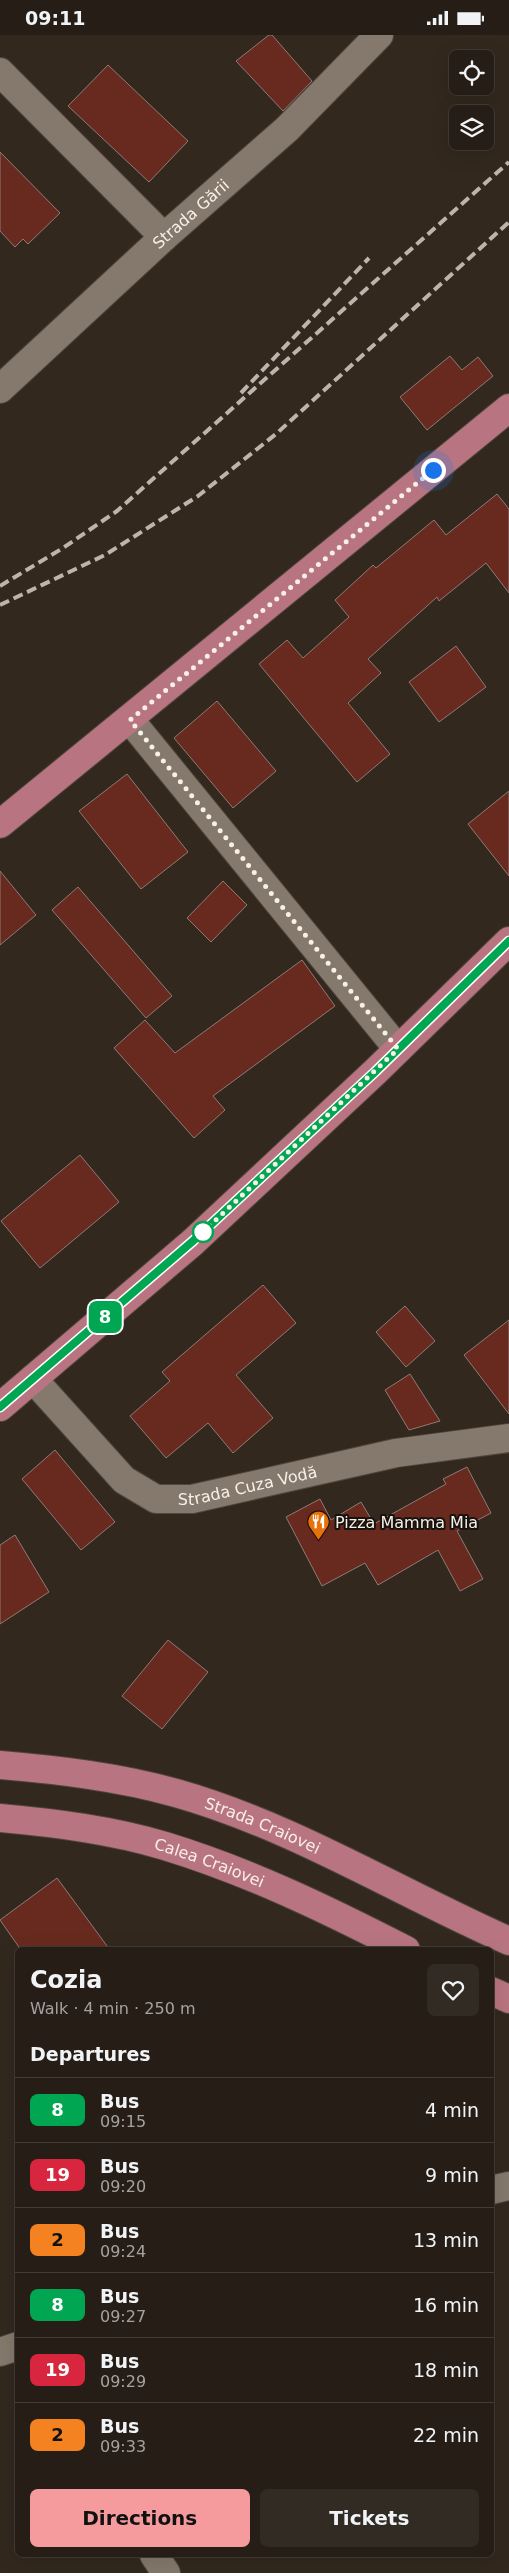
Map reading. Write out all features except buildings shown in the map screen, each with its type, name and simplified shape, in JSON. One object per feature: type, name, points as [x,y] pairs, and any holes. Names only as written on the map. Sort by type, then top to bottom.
[{"type":"main road","points":[[0,824],[130,720],[509,408]]},
{"type":"main road","points":[[0,1407],[193,1241],[398,1049],[509,941]]},
{"type":"main road","name":"Strada Craiovei","points":[[0,1765],[50,1769],[123,1781],[195,1800],[304,1841],[460,1919],[509,1941]]},
{"type":"main road","name":"Calea Craiovei","points":[[0,1818],[45,1822],[102,1832],[172,1849],[231,1868],[318,1905],[400,1947]]},
{"type":"main road","points":[[494,1992],[509,1999]]},
{"type":"street","name":"Strada Gării","points":[[0,389],[164,237],[288,129],[379,35]]},
{"type":"street","points":[[0,72],[164,237]]},
{"type":"street","points":[[130,720],[398,1049]]},
{"type":"street","name":"Strada Cuza Vodă","points":[[33,1379],[124,1480],[156,1499],[192,1499],[396,1453],[509,1438]]},
{"type":"street","points":[[494,2190],[509,2186]]},
{"type":"street","points":[[155,2557],[166,2573]]},
{"type":"railway","points":[[0,586],[63,548],[117,511],[509,162]]},
{"type":"railway","points":[[0,605],[105,555],[198,496],[276,434],[509,222]]},
{"type":"railway","points":[[241,393],[369,258]]},
{"type":"bus line","name":"8","points":[[0,1407],[193,1241],[376,1071],[509,941]]},
{"type":"place","name":"Pizza Mamma Mia","points":[[319,1541]]},
{"type":"route","points":[[203,1232],[398,1049],[130,720],[433,470]]}]
